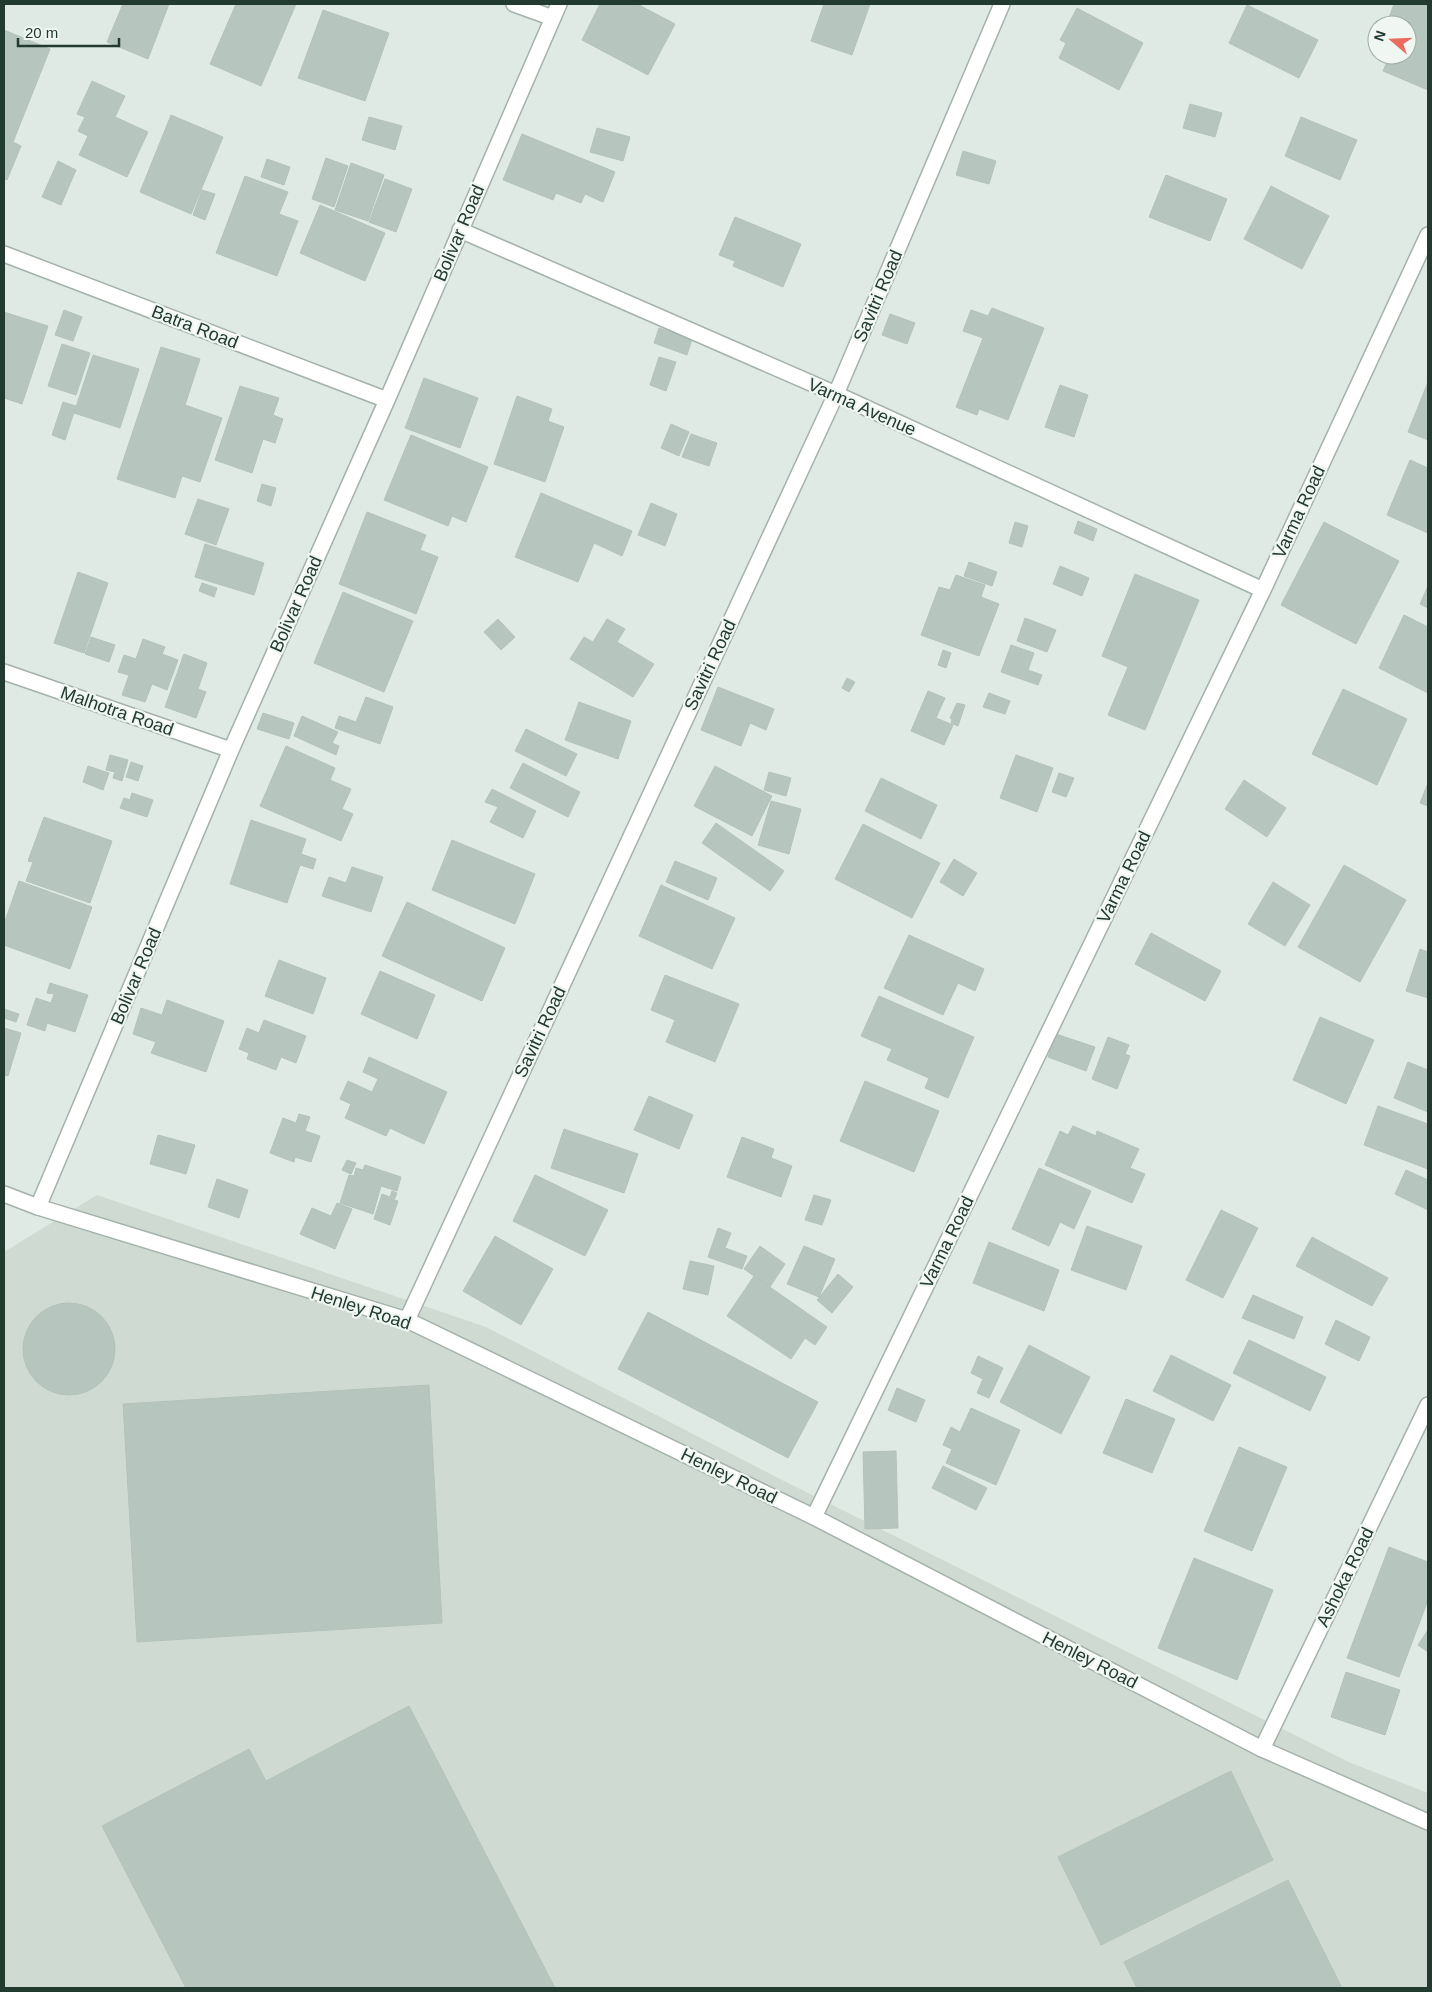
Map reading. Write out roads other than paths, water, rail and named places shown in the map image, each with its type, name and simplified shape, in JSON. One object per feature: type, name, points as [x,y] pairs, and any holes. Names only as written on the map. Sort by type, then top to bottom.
[{"type":"street","points":[[514,4],[556,11]]},
{"type":"street","name":"Savitri Road","points":[[407,1320],[836,394],[1002,4]]},
{"type":"street","name":"Bolivar Road","points":[[38,1207],[231,750],[387,400],[556,11]]},
{"type":"street","name":"Varma Avenue","points":[[460,230],[836,394],[1263,590]]},
{"type":"street","name":"Varma Road","points":[[814,1517],[1263,590],[1428,235]]},
{"type":"street","name":"Batra Road","points":[[4,254],[387,400]]},
{"type":"street","name":"Malhotra Road","points":[[4,672],[231,750]]},
{"type":"street","name":"Henley Road","points":[[4,1194],[38,1207],[407,1320],[814,1517],[1262,1749],[1428,1822]]},
{"type":"street","name":"Ashoka Road","points":[[1262,1749],[1428,1405]]}]
